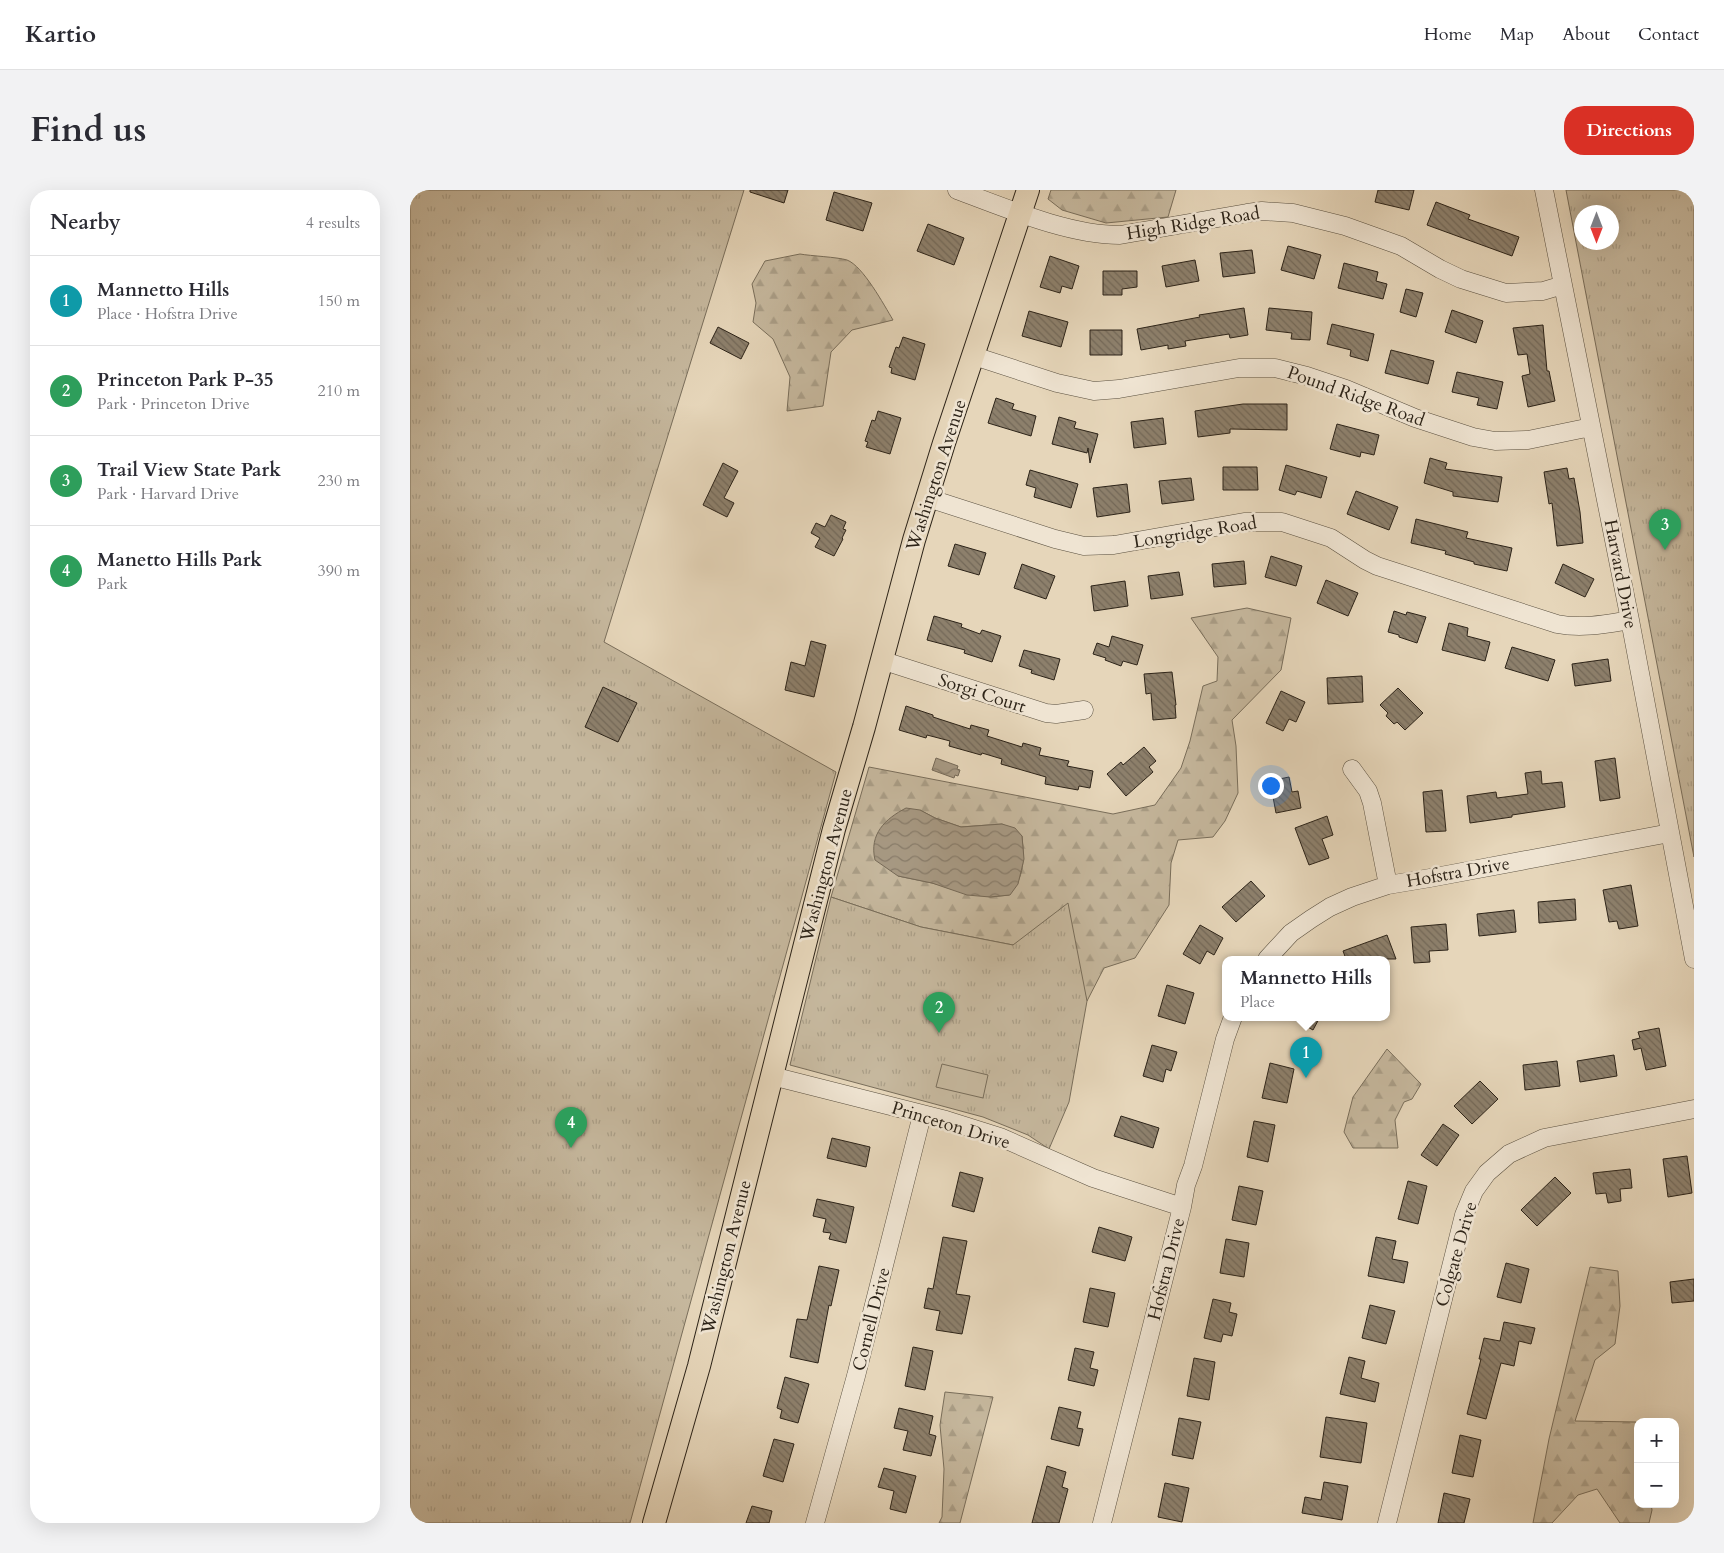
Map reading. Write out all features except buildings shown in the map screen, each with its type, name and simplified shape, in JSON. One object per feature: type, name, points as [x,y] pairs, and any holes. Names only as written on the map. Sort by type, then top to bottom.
[{"type":"main road","name":"Washington Avenue","points":[[654,1523],[699,1366],[834,830],[864,727],[914,540],[944,443],[1028,190]]},
{"type":"street","points":[[957,190],[1021,213]]},
{"type":"street","name":"Harvard Drive","points":[[1544,190],[1630,620],[1694,959]]},
{"type":"street","name":"High Ridge Road","points":[[1021,213],[1083,232],[1120,236],[1262,211],[1294,213],[1345,226],[1401,246],[1461,279],[1506,294],[1543,291],[1562,285]]},
{"type":"street","name":"Pound Ridge Road","points":[[974,356],[1057,383],[1094,391],[1118,389],[1239,368],[1275,368],[1346,389],[1415,418],[1473,437],[1495,441],[1528,440],[1591,427]]},
{"type":"street","name":"Longridge Road","points":[[928,498],[1055,539],[1084,546],[1114,545],[1244,522],[1282,522],[1331,538],[1377,566],[1557,624],[1587,626],[1630,620]]},
{"type":"street","name":"Sorgi Court","points":[[881,660],[1046,714],[1084,710]]},
{"type":"street","points":[[1352,769],[1368,791],[1372,803],[1388,884]]},
{"type":"street","name":"Hofstra Drive","points":[[1270,956],[1291,933],[1330,907],[1388,884],[1670,833]]},
{"type":"street","name":"Hofstra Drive","points":[[1102,1523],[1186,1186],[1193,1166],[1225,1039],[1232,1021]]},
{"type":"street","name":"Princeton Drive","points":[[772,1076],[922,1114],[1000,1137],[1093,1178],[1182,1207]]},
{"type":"street","name":"Colgate Drive","points":[[1387,1523],[1464,1215],[1474,1191],[1487,1172],[1509,1154],[1544,1138],[1694,1109]]},
{"type":"street","name":"Cornell Drive","points":[[815,1523],[856,1376],[922,1114]]},
{"type":"green space","points":[[410,190],[744,190],[604,642],[836,772],[630,1523],[410,1523]]},
{"type":"green space","points":[[1051,190],[1176,190],[1168,217],[1106,223],[1062,210],[1048,199]]},
{"type":"green space","points":[[1566,190],[1694,190],[1694,857],[1578,250],[1619,250],[1619,205],[1574,205],[1574,232]]},
{"type":"green space","points":[[800,254],[843,259],[853,264],[873,287],[893,320],[852,330],[831,352],[823,406],[787,411],[790,377],[773,339],[753,322],[756,303],[752,284],[765,261]]},
{"type":"green space","points":[[1247,608],[1291,618],[1281,670],[1232,720],[1236,746],[1238,793],[1225,821],[1213,837],[1178,840],[1171,863],[1169,905],[1135,958],[1104,968],[1087,1001],[1064,921],[1013,945],[921,927],[831,897],[869,767],[1113,814],[1155,805],[1181,768],[1190,741],[1203,686],[1217,681],[1218,657],[1191,618]],"holes":[[[920,810],[935,818],[961,827],[1002,824],[1022,836],[1021,874],[1009,895],[990,897],[898,876]]]},
{"type":"green space","points":[[831,897],[921,927],[1013,945],[1068,903],[1087,1001],[1069,1102],[1049,1149],[1028,1135],[983,1117],[790,1065]]},
{"type":"green space","points":[[1387,1049],[1421,1084],[1412,1099],[1404,1102],[1395,1120],[1398,1148],[1353,1148],[1344,1132],[1353,1097]]},
{"type":"green space","points":[[942,1064],[988,1075],[983,1098],[936,1087]]},
{"type":"green space","points":[[1590,1267],[1618,1271],[1620,1306],[1615,1344],[1595,1360],[1575,1421],[1634,1422],[1634,1508],[1652,1508],[1649,1523],[1620,1523],[1597,1489],[1578,1495],[1552,1523],[1533,1523],[1549,1439]]},
{"type":"green space","points":[[945,1392],[993,1397],[960,1523],[939,1523],[942,1517],[944,1469],[940,1425]]},
{"type":"water","points":[[936,758],[958,766],[957,769],[960,770],[958,776],[955,775],[954,778],[932,770]]},
{"type":"water","points":[[906,808],[920,810],[935,818],[961,827],[1002,824],[1015,828],[1022,836],[1024,859],[1018,884],[1010,895],[990,897],[967,895],[932,883],[898,876],[875,860],[874,842],[880,828],[891,817]]},
{"type":"place","name":"Trail View State Park","points":[[1665,550]]},
{"type":"place","name":"Princeton Park P-35","points":[[939,1033]]},
{"type":"place","name":"Mannetto Hills","points":[[1306,1078]]},
{"type":"place","name":"Manetto Hills Park","points":[[571,1148]]}]
